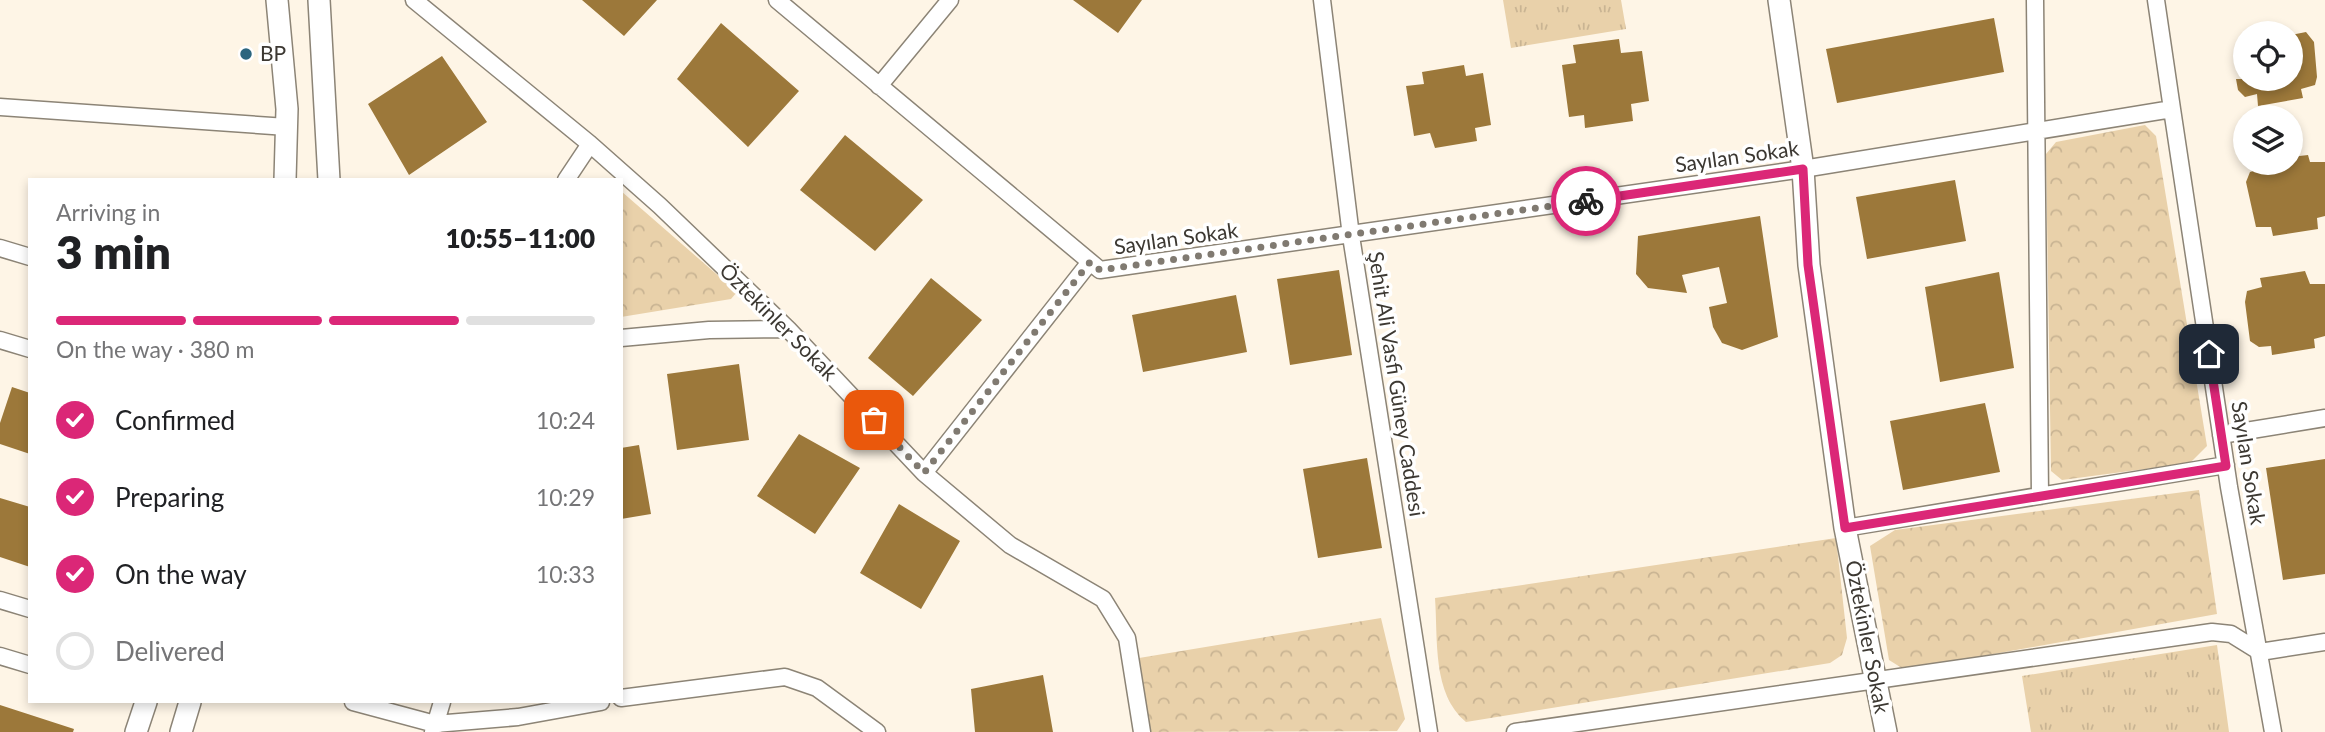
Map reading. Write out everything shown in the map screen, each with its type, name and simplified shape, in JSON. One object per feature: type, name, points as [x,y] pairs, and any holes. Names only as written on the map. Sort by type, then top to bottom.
[{"type":"street","points":[[276,0],[287,127],[285,178]]},
{"type":"street","points":[[318,0],[329,178]]},
{"type":"street","name":"Öztekinler Sokak","points":[[414,0],[590,144],[660,206],[788,329],[924,473],[1010,545],[1103,599],[1127,638],[1142,732]]},
{"type":"street","name":"Sayılan Sokak","points":[[777,0],[1100,270],[1803,169],[2172,109],[2226,466],[2273,732]]},
{"type":"street","points":[[879,86],[950,0]]},
{"type":"street","name":"Şehit Ali Vasfi Güney Caddesi","points":[[1322,0],[1351,236],[1429,732]]},
{"type":"street","name":"Öztekinler Sokak","points":[[1779,0],[1803,169],[1808,265],[1845,528],[1886,732]]},
{"type":"street","points":[[2035,0],[2040,496]]},
{"type":"street","points":[[2156,0],[2172,109]]},
{"type":"street","points":[[0,107],[287,127]]},
{"type":"street","points":[[567,178],[590,144]]},
{"type":"street","points":[[0,248],[28,256]]},
{"type":"street","points":[[924,473],[1090,262]]},
{"type":"street","points":[[623,338],[709,330],[788,329]]},
{"type":"street","points":[[0,340],[28,348]]},
{"type":"street","points":[[2221,435],[2325,418]]},
{"type":"street","points":[[1845,528],[2226,466]]},
{"type":"street","points":[[0,600],[28,608]]},
{"type":"street","points":[[1515,732],[1878,682],[2211,632],[2231,634],[2260,652],[2325,642]]},
{"type":"street","points":[[0,656],[28,664]]},
{"type":"street","points":[[623,698],[785,677],[817,688],[877,732]]},
{"type":"street","points":[[136,732],[146,703]]},
{"type":"street","points":[[181,732],[190,703]]},
{"type":"street","points":[[356,703],[434,728],[595,703]]},
{"type":"street","points":[[434,728],[442,703]]},
{"type":"green space","points":[[1503,0],[1621,0],[1626,29],[1511,48]]},
{"type":"green space","points":[[2145,125],[2156,136],[2207,446],[2190,463],[2062,480],[2051,471],[2046,154],[2056,142]]},
{"type":"green space","points":[[623,193],[737,292],[731,299],[623,317]]},
{"type":"green space","points":[[2199,490],[2217,614],[1905,670],[1889,660],[1870,546],[1895,530]]},
{"type":"green space","points":[[1836,538],[1847,638],[1842,655],[1830,663],[1466,722],[1447,697],[1439,665],[1435,598]]},
{"type":"green space","points":[[1381,618],[1405,719],[1397,731],[1147,732],[1133,659]]},
{"type":"green space","points":[[2217,645],[2229,732],[2031,732],[2022,676]]},
{"type":"building","points":[[582,0],[657,0],[624,36]]},
{"type":"building","points":[[1073,0],[1142,0],[1118,33]]},
{"type":"building","points":[[1994,18],[2004,72],[1837,103],[1826,49]]},
{"type":"building","points":[[721,23],[799,91],[748,147],[677,79]]},
{"type":"building","points":[[2306,32],[2314,42],[2317,77],[2315,85],[2303,88],[2303,33]]},
{"type":"building","points":[[1619,39],[1621,53],[1642,51],[1649,101],[1631,104],[1633,121],[1585,128],[1584,115],[1569,117],[1562,65],[1576,63],[1573,45]]},
{"type":"building","points":[[442,56],[487,122],[409,175],[368,104]]},
{"type":"building","points":[[1464,65],[1466,76],[1483,73],[1491,125],[1475,128],[1477,141],[1435,148],[1430,133],[1414,136],[1406,86],[1424,84],[1422,72]]},
{"type":"building","points":[[2239,91],[2301,91],[2303,98],[2258,105],[2257,94],[2245,97]]},
{"type":"building","points":[[845,135],[923,200],[875,251],[800,190]]},
{"type":"building","points":[[2308,155],[2310,162],[2325,162],[2325,216],[2317,218],[2318,229],[2273,236],[2271,227],[2256,227],[2246,182],[2249,175],[2303,175],[2303,156]]},
{"type":"building","points":[[1955,180],[1966,241],[1867,259],[1856,197]]},
{"type":"building","points":[[1760,216],[1778,337],[1742,350],[1722,343],[1713,327],[1709,307],[1727,303],[1719,267],[1682,275],[1687,293],[1648,288],[1636,274],[1638,236]]},
{"type":"building","points":[[1339,270],[1352,355],[1290,365],[1277,279]]},
{"type":"building","points":[[2305,271],[2310,284],[2325,284],[2325,336],[2314,339],[2315,348],[2272,355],[2271,346],[2259,347],[2250,341],[2245,302],[2247,291],[2262,287],[2260,278]]},
{"type":"building","points":[[1999,272],[2014,368],[1940,382],[1925,287]]},
{"type":"building","points":[[931,278],[982,320],[913,396],[868,358]]},
{"type":"building","points":[[1236,295],[1247,352],[1143,372],[1132,315]]},
{"type":"building","points":[[739,364],[749,440],[677,450],[667,374]]},
{"type":"building","points":[[12,387],[28,392],[28,453],[0,444],[0,423]]},
{"type":"building","points":[[1985,403],[2000,472],[1903,490],[1890,421]]},
{"type":"building","points":[[799,434],[860,468],[815,534],[757,496]]},
{"type":"building","points":[[639,445],[651,514],[623,519],[623,448]]},
{"type":"building","points":[[1367,458],[1382,548],[1318,558],[1303,469]]},
{"type":"building","points":[[2325,459],[2325,574],[2283,580],[2266,468]]},
{"type":"building","points":[[0,498],[28,506],[28,566],[0,557]]},
{"type":"building","points":[[899,504],[960,541],[921,609],[860,573]]},
{"type":"building","points":[[1043,675],[1053,732],[975,732],[971,689]]},
{"type":"building","points":[[0,705],[74,729],[73,732],[0,732]]},
{"type":"way so far","points":[[874,420],[924,473],[1090,262],[1100,270],[1586,201]]},
{"type":"place","name":"BP","points":[[246,54]]},
{"type":"route","points":[[1586,201],[1803,169],[1808,265],[1845,528],[2226,466],[2209,354]]}]
